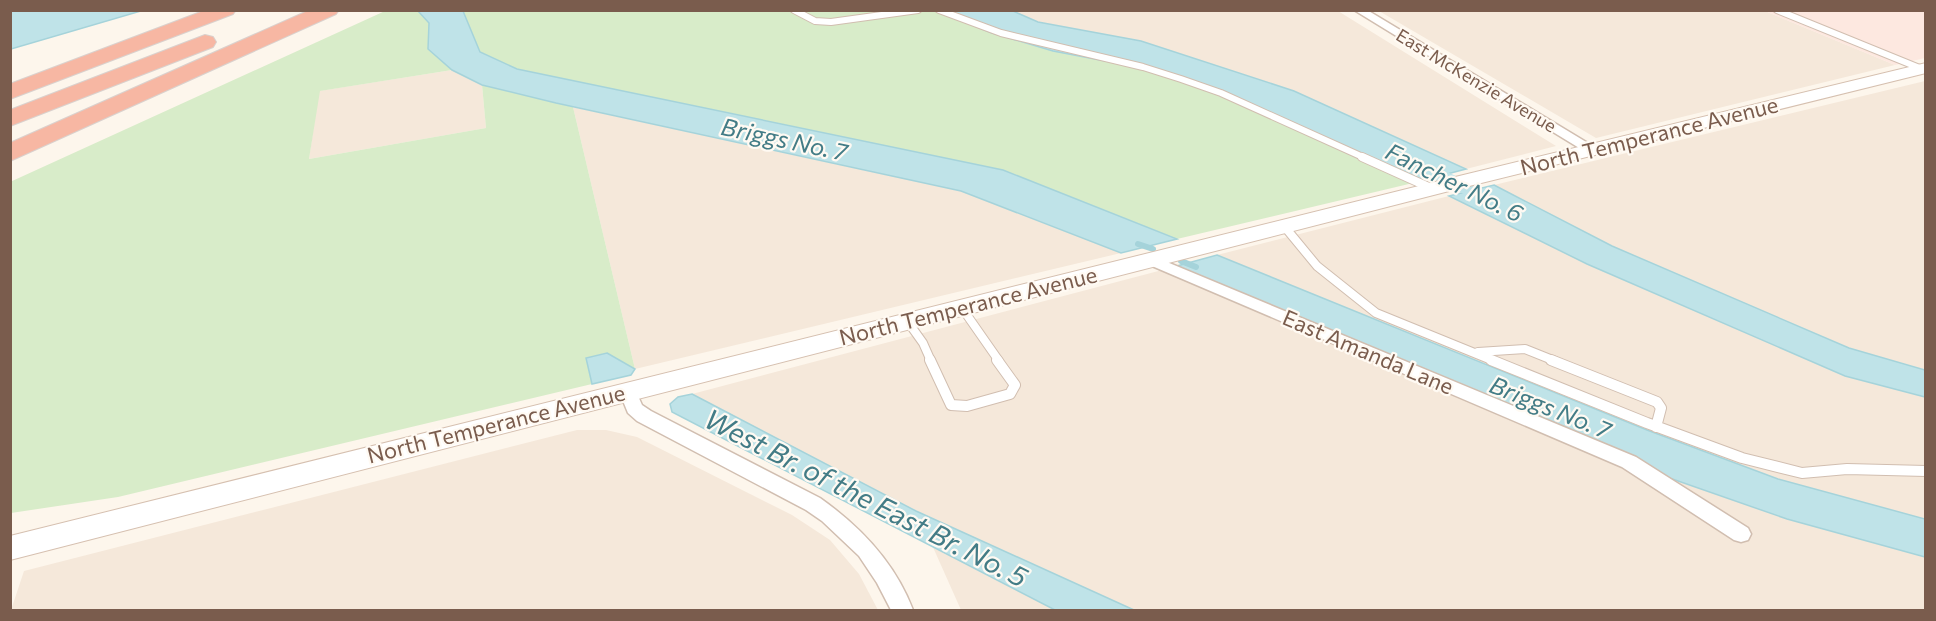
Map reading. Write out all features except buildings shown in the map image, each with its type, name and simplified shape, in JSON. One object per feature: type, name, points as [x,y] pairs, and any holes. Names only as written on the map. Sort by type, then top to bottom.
[{"type":"highway","points":[[10,74],[201,10]]},
{"type":"highway","points":[[10,92],[226,10]]},
{"type":"highway","points":[[10,119],[290,10]]},
{"type":"highway","points":[[10,153],[329,10]]},
{"type":"main road","name":"North Temperance Avenue","points":[[10,548],[1284,226],[1924,69]]},
{"type":"street","name":"East McKenzie Avenue","points":[[1359,10],[1594,151]]},
{"type":"street","name":"East Amanda Lane","points":[[1150,260],[1629,462],[1741,534]]},
{"type":"street","points":[[628,391],[634,408],[644,417],[813,504],[833,518],[873,556],[902,610]]},
{"type":"lane","points":[[794,10],[815,21],[831,22],[918,10]]},
{"type":"lane","points":[[939,10],[1001,33],[1143,67],[1221,93],[1453,184]]},
{"type":"lane","points":[[1777,10],[1924,69]]},
{"type":"lane","points":[[1284,226],[1317,266],[1376,313],[1656,426],[1742,458],[1802,473],[1847,469],[1926,471]]},
{"type":"lane","points":[[908,322],[923,344],[951,405],[967,406],[1010,394],[1015,385],[962,308]]},
{"type":"lane","points":[[1474,352],[1525,349],[1537,352],[1658,402],[1661,408],[1656,426]]},
{"type":"shaded area","points":[[1013,11],[1338,11],[1556,146],[1466,169],[1294,91],[1141,41],[1038,22]]},
{"type":"shaded area","points":[[1379,11],[1765,11],[1895,65],[1596,138]]},
{"type":"shaded area","points":[[1765,11],[1925,11],[1925,58],[1895,65]]},
{"type":"shaded area","points":[[452,70],[482,85],[486,128],[309,159],[319,91]]},
{"type":"shaded area","points":[[1925,81],[1925,370],[1849,348],[1612,246],[1494,185]]},
{"type":"shaded area","points":[[573,107],[961,191],[1121,253],[635,369]]},
{"type":"shaded area","points":[[1449,196],[1587,264],[1845,376],[1925,397],[1925,519],[1778,479],[1647,430],[1217,255]]},
{"type":"shaded area","points":[[1166,269],[1787,519],[1925,557],[1925,610],[1134,610],[916,511],[692,394]]},
{"type":"shaded area","points":[[577,430],[606,430],[637,437],[792,515],[830,540],[859,574],[878,610],[11,610],[24,571]]},
{"type":"shaded area","points":[[932,545],[1055,610],[961,610]]},
{"type":"green space","points":[[385,11],[418,11],[429,23],[428,49],[452,70],[320,91],[309,159],[486,128],[482,85],[573,107],[635,369],[606,353],[586,358],[592,384],[118,497],[11,513],[10,182]]},
{"type":"green space","points":[[463,11],[937,11],[992,33],[1053,51],[1142,68],[1222,96],[1413,183],[1177,239],[1003,170],[517,69],[480,52]]},
{"type":"water","points":[[11,10],[141,10],[141,11],[11,49]]},
{"type":"water","points":[[418,11],[463,11],[480,52],[517,69],[1003,170],[1177,239],[1121,253],[961,191],[482,85],[452,70],[428,49],[429,23]]},
{"type":"water","points":[[937,11],[1013,11],[1038,22],[1141,41],[1294,91],[1466,169],[1413,183],[1222,96],[1142,68],[1053,51],[992,33]]},
{"type":"water","points":[[1494,185],[1612,246],[1849,348],[1925,370],[1925,397],[1845,376],[1587,264],[1449,196]]},
{"type":"water","points":[[1217,255],[1647,430],[1778,479],[1925,519],[1925,557],[1787,519],[1658,474],[1166,269]]},
{"type":"water","points":[[607,353],[635,369],[631,375],[592,384],[586,358]]},
{"type":"water","name":"West Br. of the East Br. No. 5","points":[[692,394],[916,511],[1134,610],[1055,610],[672,412],[670,404],[678,397]]},
{"type":"waterway","name":"Fancher No. 6","points":[[1416,163],[1499,204]]},
{"type":"waterway","name":"Briggs No. 7","points":[[1138,244],[1153,249]]},
{"type":"waterway","name":"Briggs No. 7","points":[[1181,261],[1196,267]]}]
